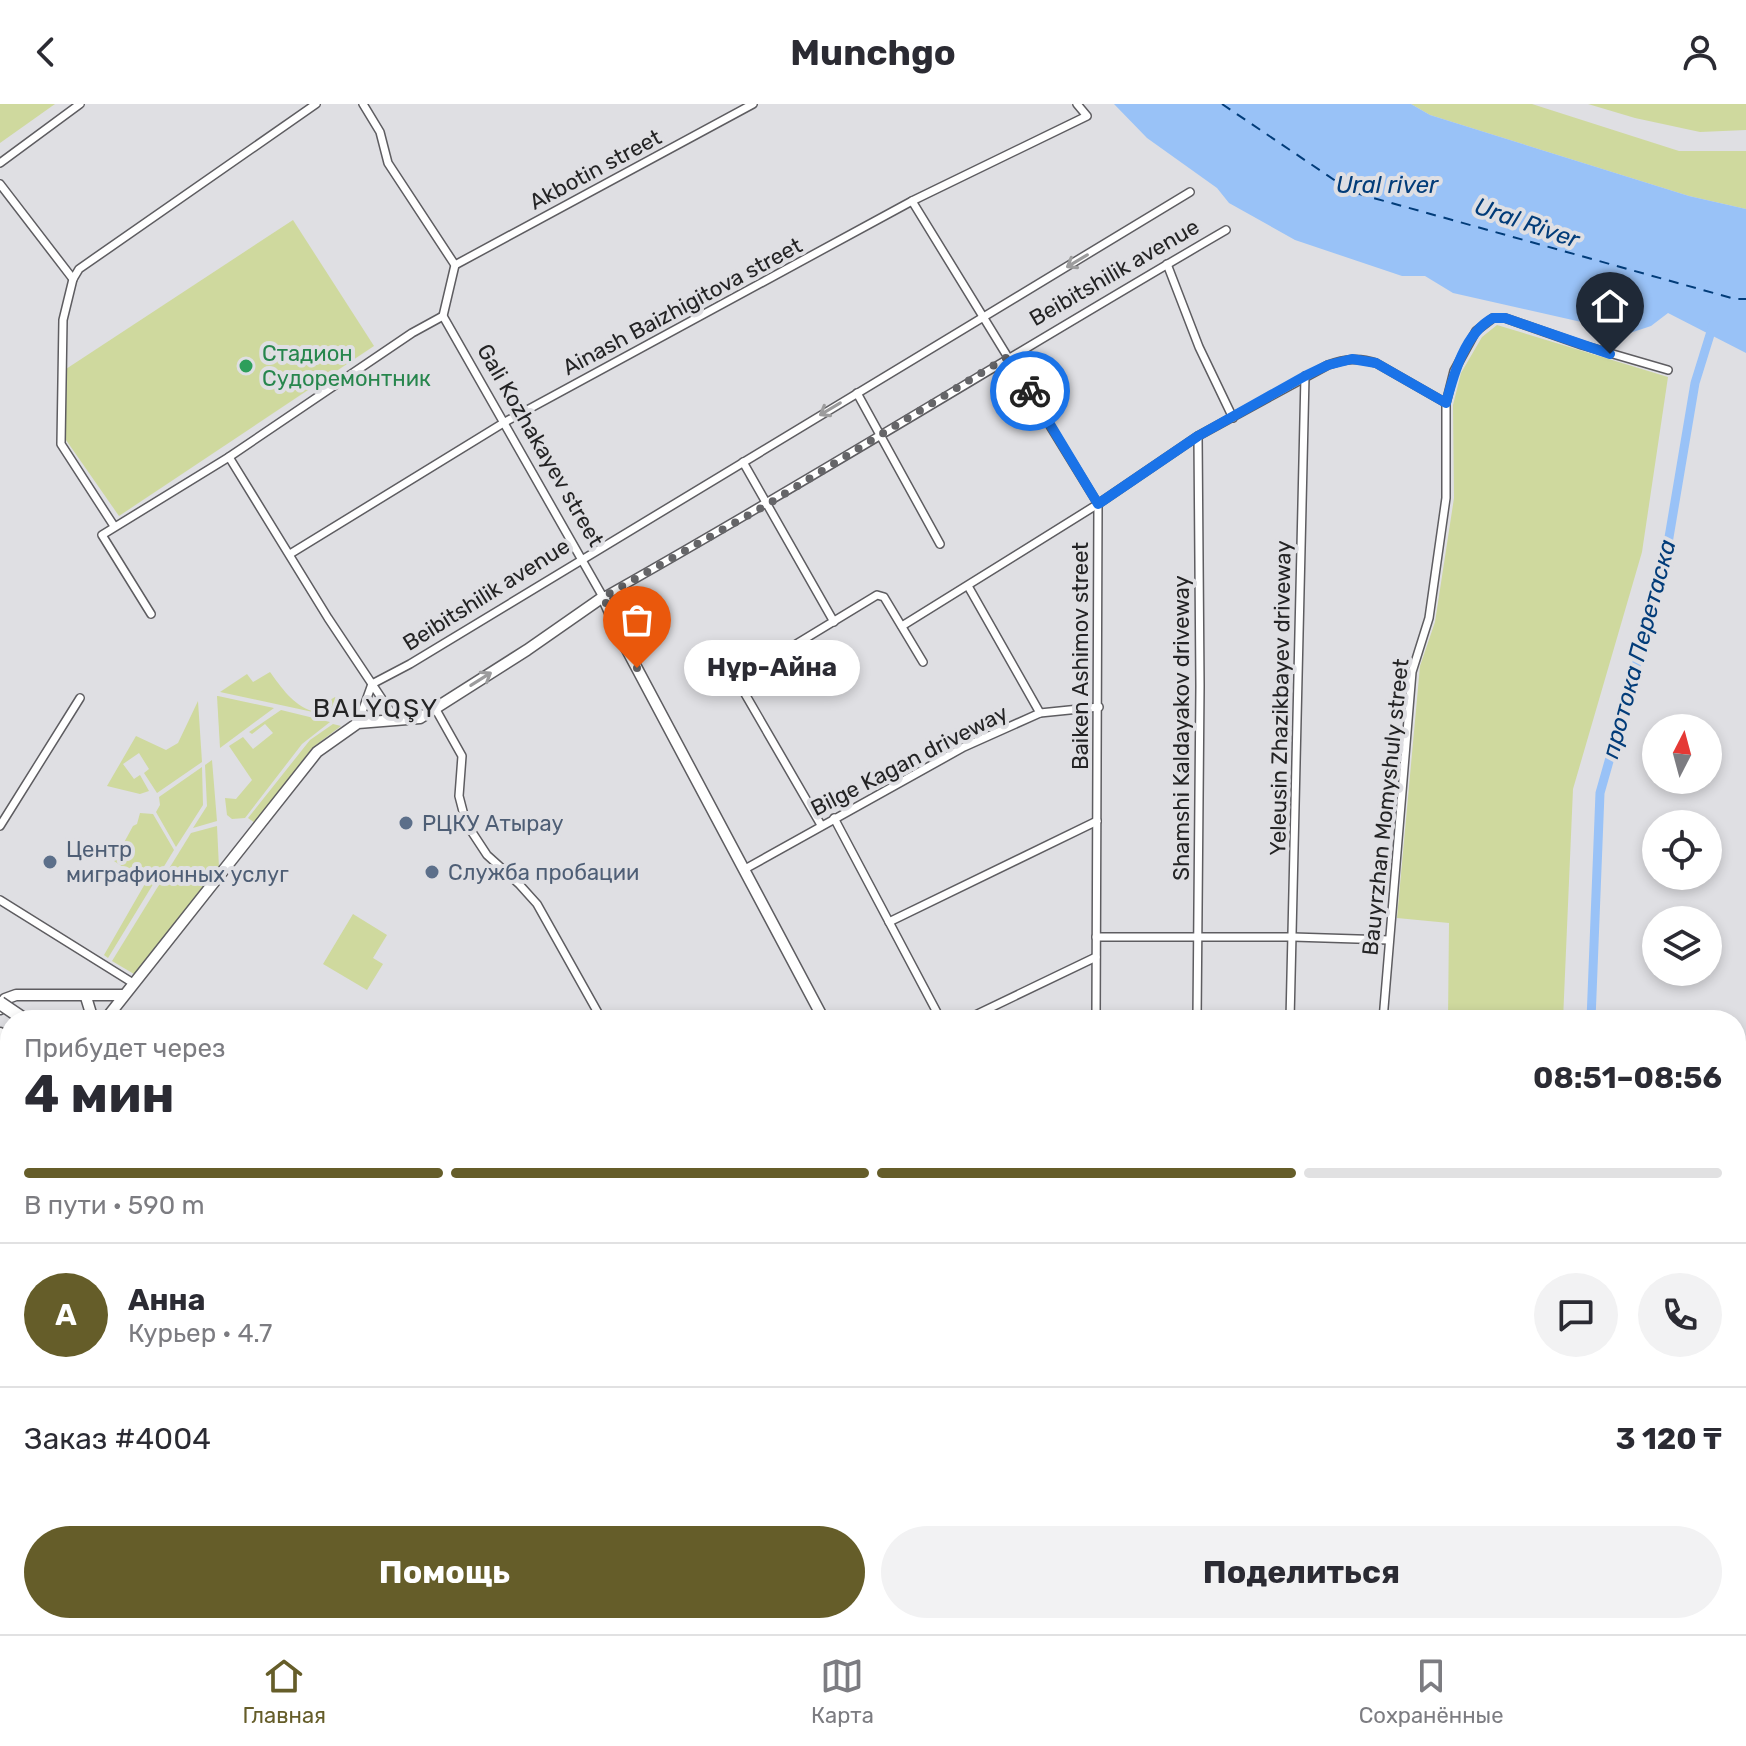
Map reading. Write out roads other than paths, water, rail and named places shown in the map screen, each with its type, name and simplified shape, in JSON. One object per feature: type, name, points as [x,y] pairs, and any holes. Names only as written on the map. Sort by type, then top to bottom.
[{"type":"street","points":[[0,163],[80,104]]},
{"type":"street","points":[[114,526],[61,444],[63,320],[73,279],[79,269],[316,104]]},
{"type":"street","points":[[151,614],[102,535],[229,457],[412,333],[443,316],[455,265],[388,163],[380,132],[363,104]]},
{"type":"street","name":"Akbotin street","points":[[455,265],[753,104]]},
{"type":"street","name":"Ainash Baizhigitova street","points":[[290,554],[505,422],[912,201],[1087,116],[1077,104]]},
{"type":"street","points":[[0,184],[73,279]]},
{"type":"street","name":"Beibitshilik avenue","points":[[372,684],[410,664],[1190,192]]},
{"type":"street","points":[[912,201],[1098,504]]},
{"type":"street","name":"Beibitshilik avenue","points":[[358,723],[420,718],[603,597],[768,504],[1009,356],[1226,230]]},
{"type":"street","points":[[1167,264],[1199,347],[1233,418]]},
{"type":"street","name":"Gali Kozhakayev street","points":[[443,316],[583,557],[624,644],[819,1010]]},
{"type":"street","name":"Bauyrzhan Momyshuly street","points":[[1384,1010],[1412,672],[1429,618],[1446,498],[1446,403],[1454,371],[1476,331],[1493,318],[1505,318],[1668,370]]},
{"type":"street","points":[[902,626],[1098,504],[1198,436],[1305,376],[1340,361],[1365,359],[1376,363],[1446,403]]},
{"type":"street","name":"Yeleusin Zhazikbayev driveway","points":[[1290,1010],[1305,376]]},
{"type":"street","points":[[857,393],[940,544]]},
{"type":"street","name":"Shamshi Kaldayakov driveway","points":[[1197,1010],[1198,436]]},
{"type":"street","points":[[229,457],[396,720]]},
{"type":"street","points":[[743,462],[834,622]]},
{"type":"street","name":"Baiken Ashimov street","points":[[1096,1010],[1098,504]]},
{"type":"street","points":[[968,586],[1040,713]]},
{"type":"street","points":[[821,825],[737,680],[881,595],[923,662]]},
{"type":"street","points":[[112,1010],[317,752],[358,723],[372,684]]},
{"type":"street","points":[[0,826],[80,698]]},
{"type":"street","name":"Bilge Kagan driveway","points":[[745,869],[964,747],[1040,713],[1099,707]]},
{"type":"street","points":[[435,708],[462,756],[459,796],[466,823],[487,855],[537,904],[596,1010]]},
{"type":"street","points":[[834,818],[936,1010]]},
{"type":"street","points":[[889,922],[1097,821]]},
{"type":"street","points":[[0,900],[133,983]]},
{"type":"street","points":[[1096,937],[1389,940]]},
{"type":"street","points":[[986,1010],[1096,957]]},
{"type":"street","points":[[0,1010],[5,999],[16,995],[123,995]]},
{"type":"street","points":[[86,997],[90,1010]]},
{"type":"water","name":"Ural river","points":[[1114,104],[1411,104],[1430,115],[1689,196],[1746,209],[1746,353],[1668,313],[1651,326],[1630,333],[1453,293],[1425,276],[1402,276],[1295,240],[1229,203],[1217,188],[1147,138]]},
{"type":"waterway","name":"протока Перетаска","points":[[1591,1010],[1600,793],[1664,567],[1695,383],[1713,325]]},
{"type":"place","name":"Стадион Судоремонтник","points":[[246,366]]},
{"type":"place","name":"Нұр-Айна","points":[[637,668]]},
{"type":"place","name":"РЦКУ Атырау","points":[[406,823]]},
{"type":"place","name":"Центр миграфионных услуг","points":[[50,862]]},
{"type":"place","name":"Служба пробации","points":[[432,872]]},
{"type":"district","name":"BALYQŞY","points":[[376,708]]},
{"type":"water label","name":"Ural River","points":[[1527,223]]}]
